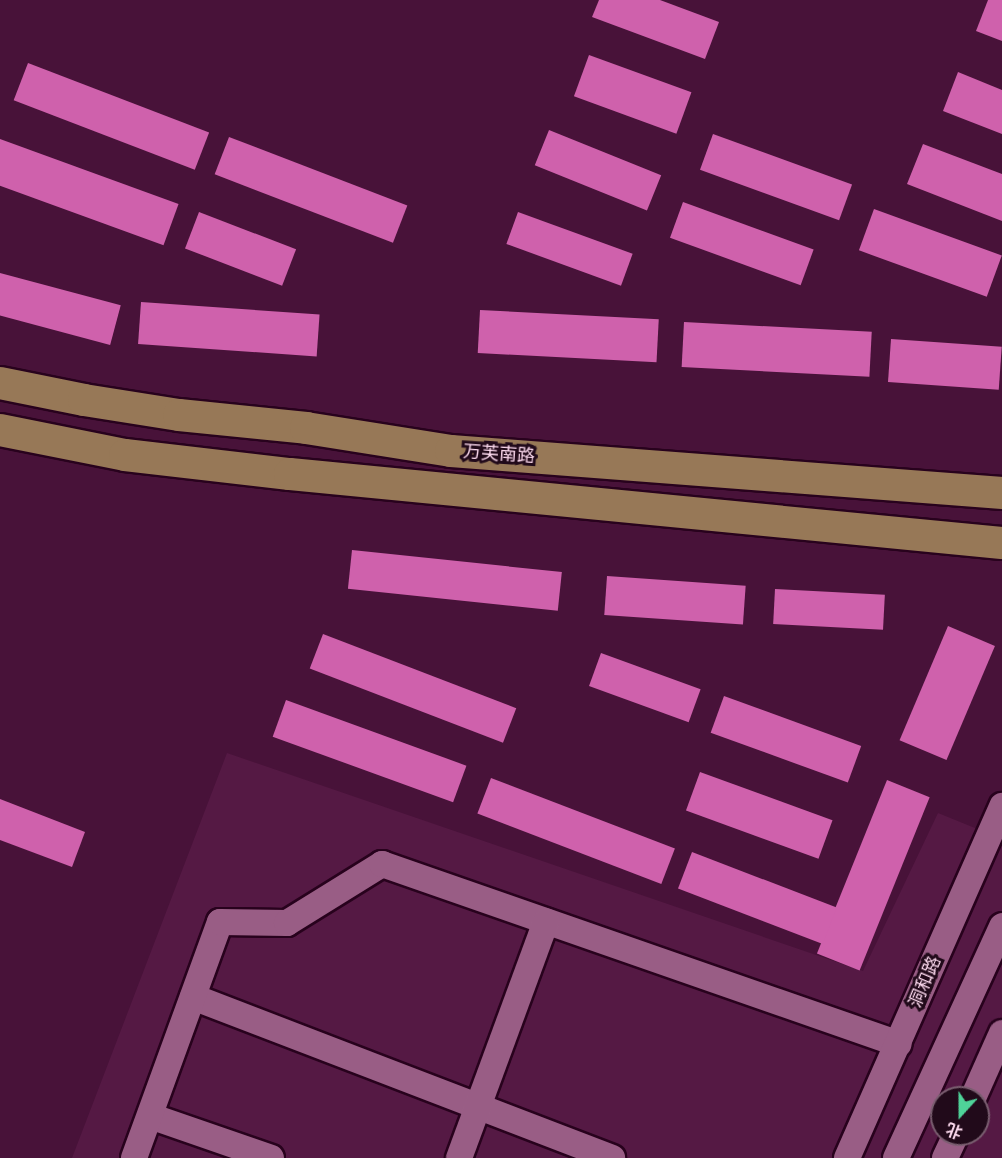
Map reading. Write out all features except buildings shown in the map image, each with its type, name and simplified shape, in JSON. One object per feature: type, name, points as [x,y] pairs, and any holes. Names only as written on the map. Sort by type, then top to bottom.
[{"type":"main road","name":"万芙南路","points":[[0,382],[179,415],[306,428],[451,451],[1002,493]]},
{"type":"main road","points":[[0,430],[125,455],[290,474],[1002,543]]},
{"type":"street","name":"洞和路","points":[[847,1158],[1002,806]]},
{"type":"street","points":[[134,1158],[220,921],[287,922],[382,864],[899,1044]]},
{"type":"street","points":[[459,1158],[546,921]]},
{"type":"street","points":[[896,1158],[1002,926]]},
{"type":"street","points":[[193,997],[612,1158]]},
{"type":"street","points":[[978,1086],[1002,1033]]},
{"type":"street","points":[[150,1116],[271,1158]]},
{"type":"shaded area","points":[[227,753],[863,971],[938,813],[1002,839],[1002,1158],[72,1158]]}]
